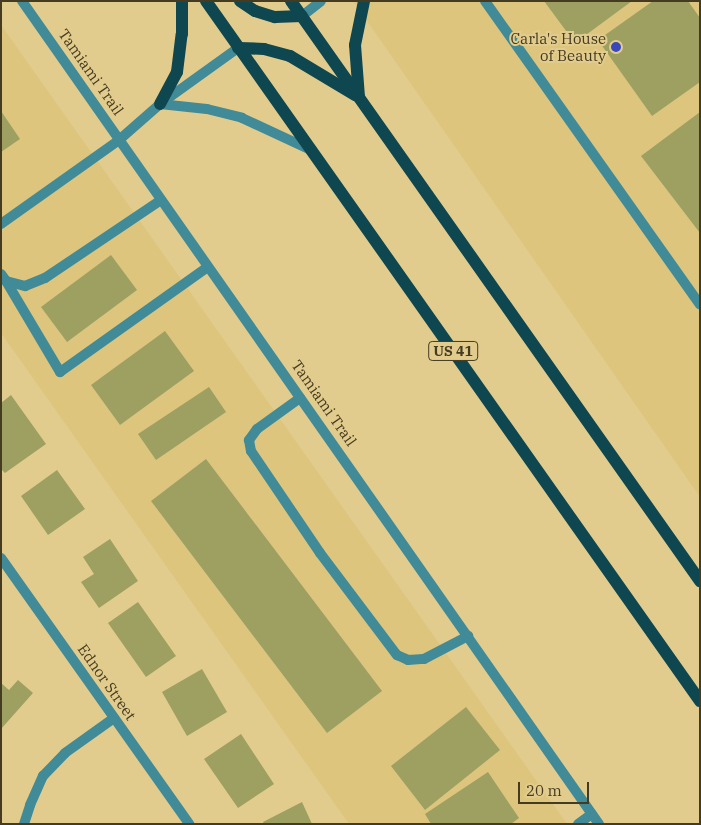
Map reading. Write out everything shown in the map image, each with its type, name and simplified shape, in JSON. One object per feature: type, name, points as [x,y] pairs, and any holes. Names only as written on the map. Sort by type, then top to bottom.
[{"type":"main road","points":[[160,104],[176,72],[182,34],[182,1]]},
{"type":"main road","name":"US 41","points":[[206,1],[700,701]]},
{"type":"main road","points":[[240,1],[255,11],[275,17],[302,16]]},
{"type":"main road","points":[[291,1],[700,581]]},
{"type":"main road","points":[[359,97],[355,45],[364,1]]},
{"type":"main road","points":[[238,48],[264,49],[290,56],[359,97]]},
{"type":"street","name":"Tamiami Trail","points":[[22,1],[599,824]]},
{"type":"street","points":[[302,16],[321,1]]},
{"type":"street","points":[[485,1],[698,300]]},
{"type":"street","points":[[1,224],[119,140],[160,104],[238,48]]},
{"type":"street","points":[[160,104],[207,109],[242,118],[312,150]]},
{"type":"street","points":[[4,278],[25,286],[45,278],[161,200]]},
{"type":"street","points":[[4,278],[60,372],[208,267]]},
{"type":"street","points":[[300,398],[256,429],[249,440],[251,451],[320,553],[398,655],[408,660],[424,659],[468,636]]},
{"type":"street","name":"Ednor Street","points":[[1,558],[189,824]]},
{"type":"street","points":[[24,824],[43,776],[66,753],[114,718]]},
{"type":"street","points":[[578,824],[592,814]]},
{"type":"shaded area","points":[[353,1],[700,1],[700,497]]},
{"type":"shaded area","points":[[1,25],[567,824],[349,824],[1,333]]},
{"type":"building","points":[[544,1],[632,1],[575,43]]},
{"type":"building","points":[[653,1],[688,1],[700,18],[700,82],[652,116],[598,40]]},
{"type":"building","points":[[1,111],[20,139],[1,152]]},
{"type":"building","points":[[700,112],[700,233],[641,156]]},
{"type":"building","points":[[111,255],[137,290],[67,342],[41,307]]},
{"type":"building","points":[[165,331],[194,371],[120,425],[91,385]]},
{"type":"building","points":[[209,387],[226,412],[156,460],[138,434]]},
{"type":"building","points":[[11,395],[46,444],[5,473],[1,469],[1,403]]},
{"type":"building","points":[[206,459],[382,691],[327,733],[151,501]]},
{"type":"building","points":[[57,470],[85,509],[48,535],[21,496]]},
{"type":"building","points":[[110,539],[138,581],[99,608],[81,582],[94,574],[83,557]]},
{"type":"building","points":[[138,602],[176,656],[146,677],[108,623]]},
{"type":"building","points":[[202,669],[227,712],[187,736],[162,692]]},
{"type":"building","points":[[18,680],[33,693],[1,729],[1,683],[9,690]]},
{"type":"building","points":[[466,707],[500,750],[425,810],[391,766]]},
{"type":"building","points":[[241,734],[274,784],[238,808],[204,759]]},
{"type":"building","points":[[488,772],[519,818],[511,824],[431,824],[425,814]]},
{"type":"building","points":[[302,802],[312,824],[264,824],[263,822]]},
{"type":"place","name":"Carla's House of Beauty","points":[[616,47]]}]
